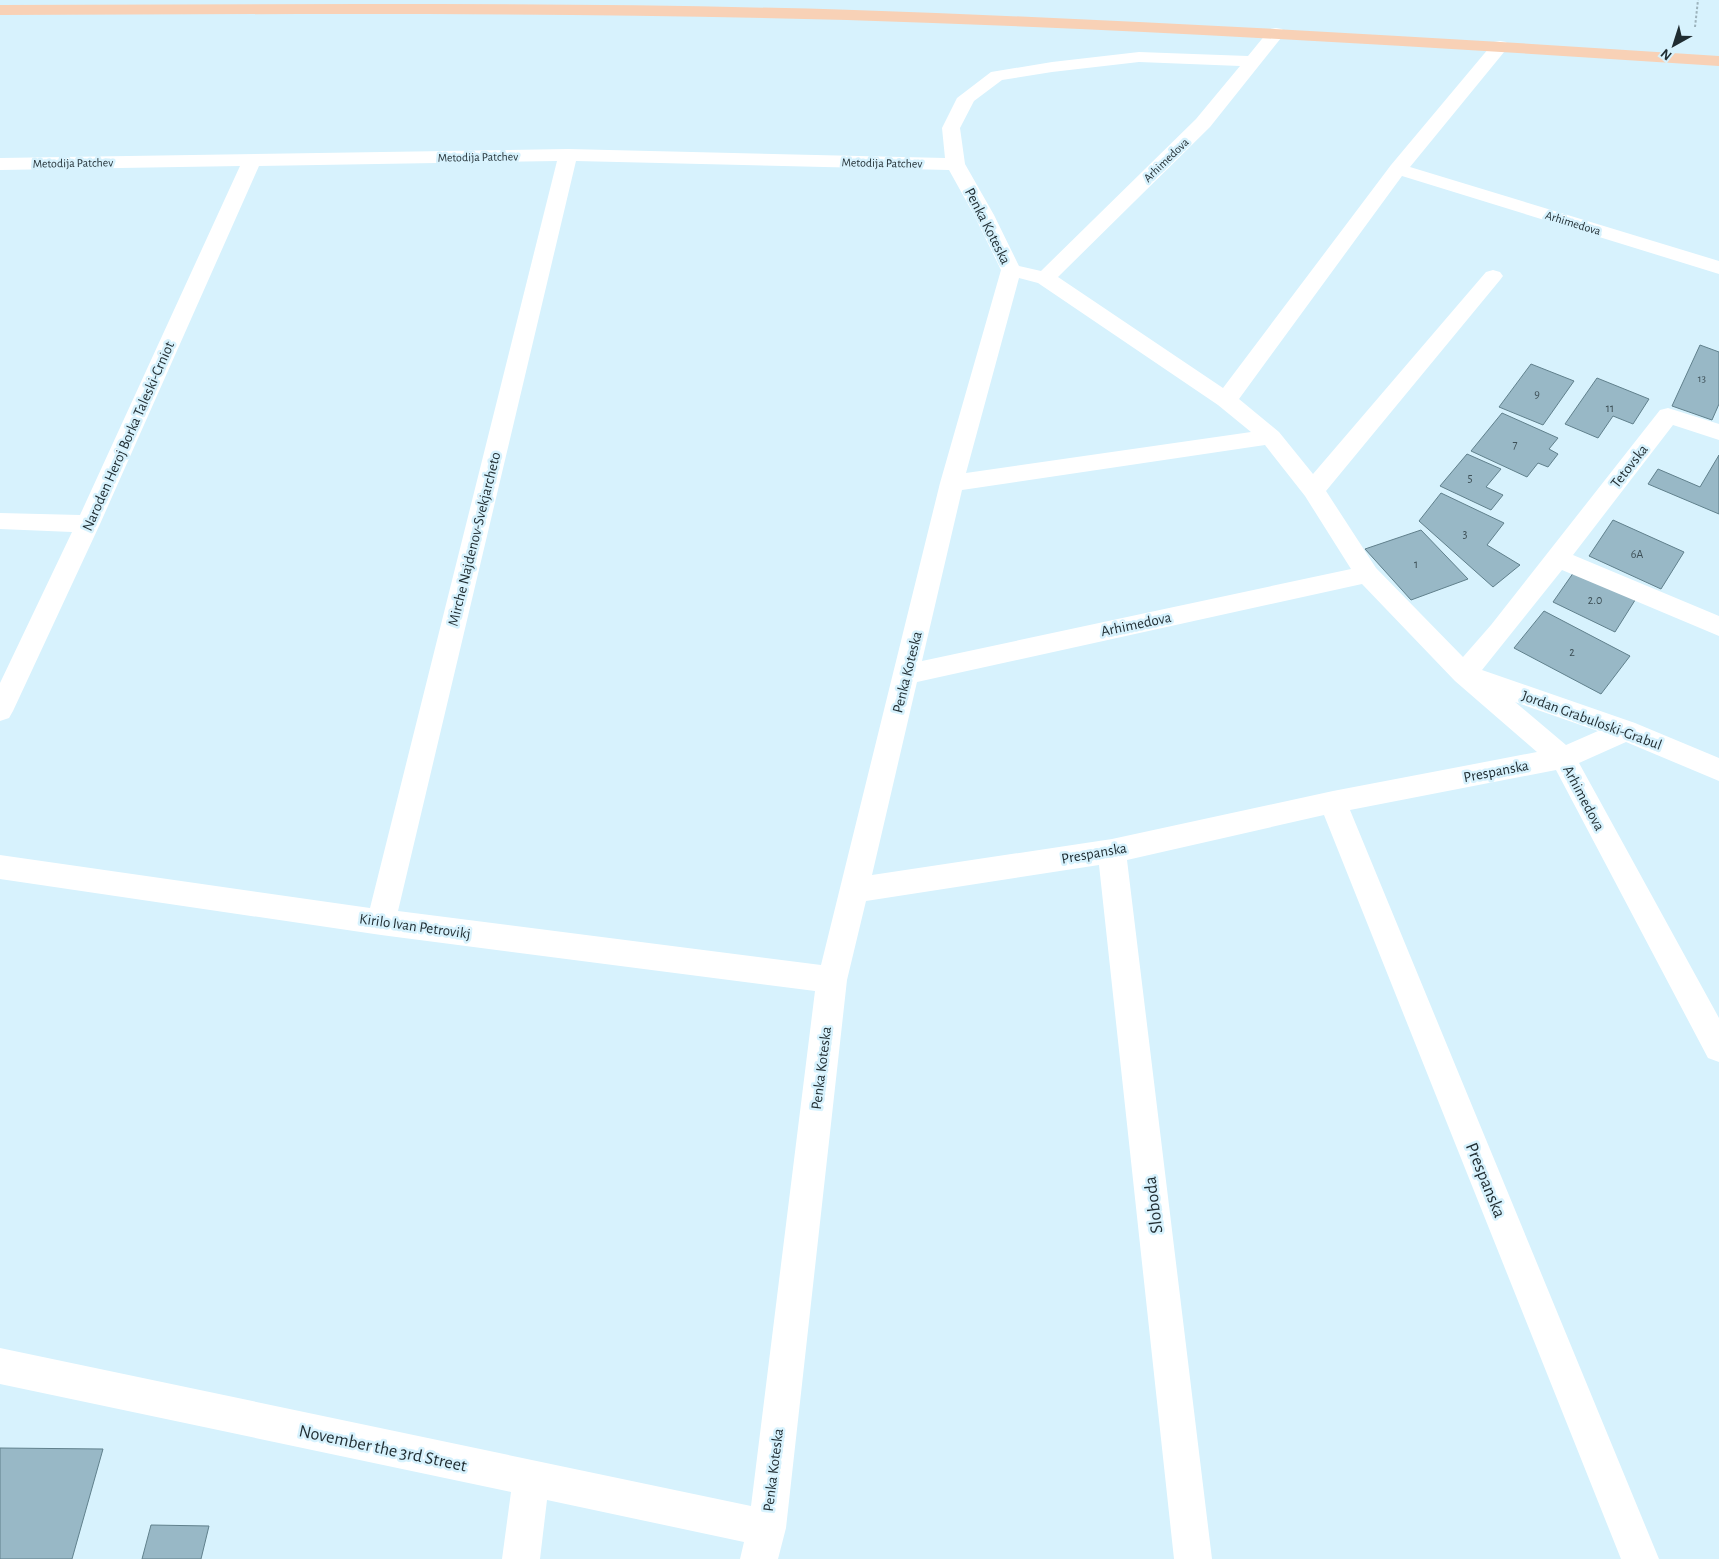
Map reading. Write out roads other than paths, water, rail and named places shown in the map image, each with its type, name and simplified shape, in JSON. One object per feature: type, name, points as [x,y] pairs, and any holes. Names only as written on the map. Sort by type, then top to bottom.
[{"type":"main road","points":[[0,10],[433,8],[728,12],[1276,33],[1719,61]]},
{"type":"street","name":"Arhimedova","points":[[1045,278],[1203,124],[1276,33]]},
{"type":"street","points":[[1226,400],[1398,169],[1500,46]]},
{"type":"street","name":"Penka Koteska","points":[[763,1544],[832,980],[952,483],[1011,270],[984,215],[955,164],[951,128],[966,98],[997,76],[1052,67],[1138,57],[1253,61]]},
{"type":"street","name":"Metodija Patchev","points":[[0,164],[568,155],[955,164]]},
{"type":"street","name":"Mirche Najdenov-Svekjarcheto","points":[[381,922],[568,155]]},
{"type":"street","name":"Naroden Heroj Borka Taleski-Crniot","points":[[0,711],[88,524],[252,161]]},
{"type":"street","name":"Arhimedova","points":[[1398,169],[1719,268]]},
{"type":"street","name":"Arhimedova","points":[[1011,270],[1045,278],[1226,400],[1271,437],[1313,490],[1367,574],[1464,674],[1563,758],[1719,1048]]},
{"type":"street","points":[[1313,490],[1493,276]]},
{"type":"street","name":"Tetovska","points":[[1464,674],[1500,632],[1668,415],[1719,432]]},
{"type":"street","points":[[952,483],[1271,437]]},
{"type":"street","points":[[0,521],[88,524]]},
{"type":"street","points":[[1557,558],[1719,627]]},
{"type":"street","name":"Arhimedova","points":[[906,674],[1367,574]]},
{"type":"street","name":"Jordan Grabuloski-Grabul","points":[[1464,674],[1626,730],[1719,770]]},
{"type":"street","name":"Prespanska","points":[[854,890],[1112,851],[1332,802],[1563,758],[1626,730]]},
{"type":"street","name":"Prespanska","points":[[1332,802],[1640,1559]]},
{"type":"street","name":"Sloboda","points":[[1112,851],[1193,1559]]},
{"type":"street","name":"Kirilo Ivan Petrovikj","points":[[0,866],[381,922],[832,980]]},
{"type":"street","name":"November the 3rd Street","points":[[0,1366],[531,1479],[763,1544]]},
{"type":"street","points":[[521,1559],[531,1479]]}]
